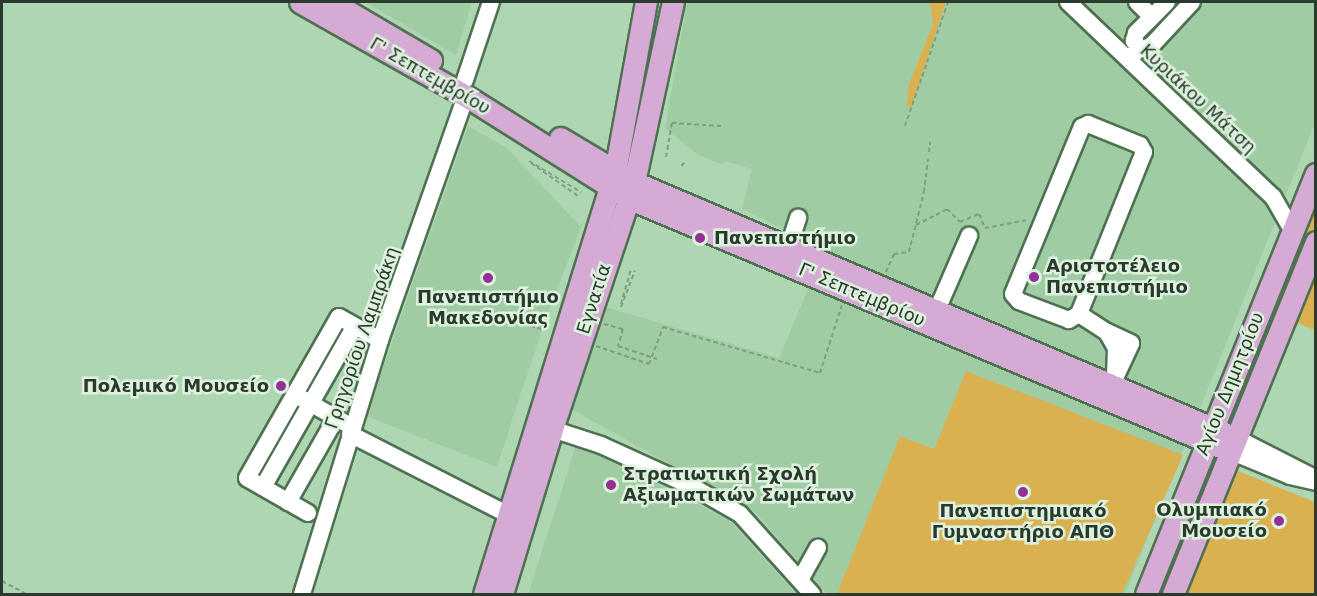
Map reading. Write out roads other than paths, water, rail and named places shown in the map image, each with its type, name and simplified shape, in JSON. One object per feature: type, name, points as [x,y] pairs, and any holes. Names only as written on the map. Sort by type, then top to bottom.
[{"type":"main road","name":"Γ' Σεπτεμβρίου","points":[[300,2],[465,88]]},
{"type":"main road","name":"Γ' Σεπτεμβρίου","points":[[332,2],[622,185],[1233,444]]},
{"type":"main road","name":"Εγνατία","points":[[484,594],[622,185],[646,2]]},
{"type":"main road","name":"Εγνατία","points":[[502,594],[552,429],[673,2]]},
{"type":"main road","name":"Αγίου Δημητρίου","points":[[1146,594],[1316,174]]},
{"type":"main road","name":"Γ' Σεπτεμβρίου","points":[[622,185],[788,249],[1114,381],[1210,434]]},
{"type":"main road","name":"Αγίου Δημητρίου","points":[[1173,594],[1316,242]]},
{"type":"street","name":"Γρηγορίου Λαμπράκη","points":[[302,594],[344,425],[380,340],[465,88],[491,2]]},
{"type":"street","name":"Κυριάκου Μάτση","points":[[1068,2],[1133,54],[1273,197],[1293,231]]},
{"type":"street","points":[[1137,2],[1152,17]]},
{"type":"street","points":[[1167,2],[1136,34],[1133,54],[1154,44],[1191,2]]},
{"type":"street","points":[[1085,125],[1144,148],[1078,314],[1069,320],[1062,318],[1019,301],[1013,294],[1085,125]]},
{"type":"street","points":[[788,249],[798,218]]},
{"type":"street","points":[[937,310],[969,236]]},
{"type":"street","points":[[1078,314],[1107,332],[1131,343],[1114,381]]},
{"type":"street","points":[[308,513],[247,478],[339,316],[380,340]]},
{"type":"street","points":[[263,488],[355,326]]},
{"type":"street","points":[[295,395],[344,425],[509,515]]},
{"type":"street","points":[[288,502],[344,425]]},
{"type":"street","points":[[552,429],[601,445],[693,487],[740,514],[812,594]]},
{"type":"street","name":"Γ' Σεπτεμβρίου","points":[[1233,444],[1290,476],[1316,480]]},
{"type":"street","points":[[800,580],[818,548]]},
{"type":"place","name":"Πανεπιστήμιο","points":[[700,238]]},
{"type":"place","name":"Αριστοτέλειο Πανεπιστήμιο","points":[[1034,277]]},
{"type":"place","name":"Πανεπιστήμιο Μακεδονίας","points":[[488,278]]},
{"type":"place","name":"Πολεμικό Μουσείο","points":[[281,386]]},
{"type":"place","name":"Στρατιωτική Σχολή Αξιωματικών Σωμάτων","points":[[611,485]]},
{"type":"place","name":"Πανεπιστημιακό Γυμναστήριο ΑΠΘ","points":[[1023,492]]},
{"type":"place","name":"Ολυμπιακό Μουσείο","points":[[1279,521]]}]
